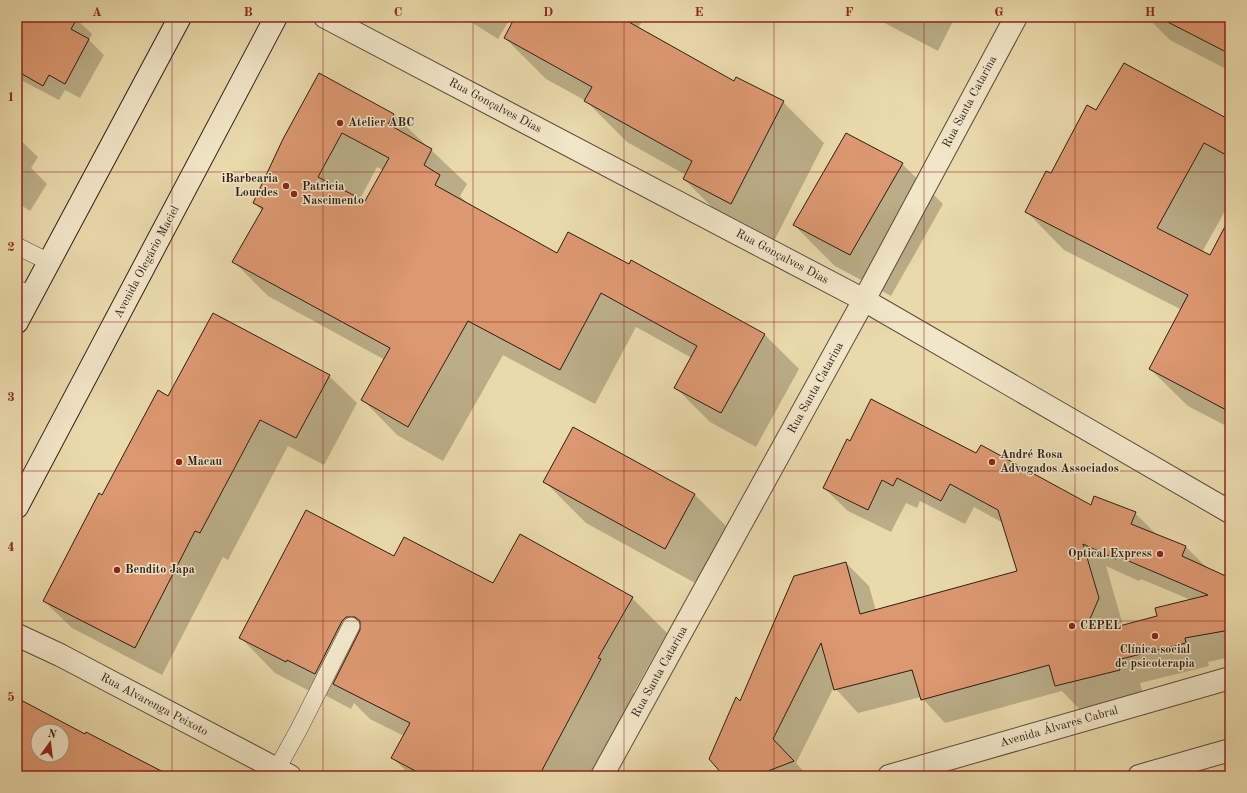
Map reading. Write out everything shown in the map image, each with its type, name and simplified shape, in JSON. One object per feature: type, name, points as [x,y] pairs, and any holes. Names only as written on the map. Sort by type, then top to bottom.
[{"type":"street","points":[[17,322],[24,292],[49,262],[180,17]]},
{"type":"street","name":"Avenida Olegário Maciel","points":[[17,507],[276,17]]},
{"type":"street","name":"Rua Gonçalves Dias","points":[[325,17],[864,300],[1230,512]]},
{"type":"street","name":"Rua Santa Catarina","points":[[602,776],[614,757],[864,300],[1016,17]]},
{"type":"street","name":"Rua Alvarenga Peixoto","points":[[17,635],[284,773]]},
{"type":"street","name":"Avenida Álvares Cabral","points":[[889,776],[1230,678]]},
{"type":"street","points":[[1138,776],[1230,750]]},
{"type":"street","points":[[614,757],[624,776]]},
{"type":"lane","points":[[17,246],[49,262]]},
{"type":"lane","points":[[284,773],[300,729],[351,626]]},
{"type":"building","points":[[17,17],[78,17],[71,29],[89,39],[65,84],[49,75],[43,86],[17,71]]},
{"type":"building","points":[[515,17],[620,17],[734,81],[736,77],[784,101],[731,204],[683,179],[692,161],[584,101],[592,87],[504,38]]},
{"type":"building","points":[[1158,17],[1230,17],[1230,54]]},
{"type":"building","points":[[1124,63],[1230,120],[1230,157],[1204,143],[1157,228],[1210,255],[1230,217],[1230,412],[1149,369],[1188,295],[1025,212],[1046,171],[1051,173],[1087,105],[1096,110]]},
{"type":"building","points":[[319,73],[394,114],[388,124],[432,149],[424,165],[440,175],[435,185],[557,253],[568,232],[629,264],[631,260],[765,334],[721,413],[674,388],[697,346],[601,293],[560,370],[468,321],[408,427],[361,400],[390,348],[232,262],[263,208],[253,203],[283,139]],"holes":[[[342,133],[389,158],[365,201],[318,177]]]},
{"type":"building","points":[[846,133],[903,163],[850,255],[793,225]]},
{"type":"building","points":[[213,313],[330,375],[296,438],[260,420],[200,533],[195,531],[135,648],[43,601],[99,493],[102,495],[158,390],[168,396]]},
{"type":"building","points":[[871,399],[976,453],[981,445],[1091,505],[1094,496],[1136,512],[1131,524],[1186,546],[1182,556],[1230,578],[1230,630],[1185,638],[1186,643],[1117,660],[1120,670],[1055,686],[1049,665],[921,700],[912,670],[834,690],[821,643],[773,739],[794,761],[755,776],[724,776],[709,759],[736,697],[740,701],[794,576],[846,562],[860,614],[1017,571],[998,510],[950,484],[941,501],[897,478],[893,486],[882,480],[868,510],[823,488],[847,439],[850,441]],"holes":[[[1083,544],[1116,559],[1117,556],[1208,595],[1155,608],[1157,616],[1108,629],[1106,621],[1087,626],[1099,598]]]},
{"type":"building","points":[[573,427],[695,494],[665,549],[543,482]]},
{"type":"building","points":[[306,510],[394,556],[404,537],[493,583],[520,534],[633,597],[598,658],[601,659],[539,776],[425,776],[391,758],[410,723],[333,684],[360,630],[360,621],[355,617],[346,617],[342,621],[315,674],[287,660],[286,662],[239,638]]},
{"type":"building","points":[[17,698],[64,723],[30,723],[30,763],[70,763],[70,726],[85,734],[86,732],[171,776],[17,776]]},
{"type":"place","name":"Atelier ABC","points":[[340,123]]},
{"type":"place","name":"iBarbearia Lourdes","points":[[286,186]]},
{"type":"place","name":"Patricia Nascimento","points":[[294,194]]},
{"type":"place","name":"Macau","points":[[179,462]]},
{"type":"place","name":"André Rosa Advogados Associados","points":[[992,462]]},
{"type":"place","name":"Optical Express","points":[[1160,554]]},
{"type":"place","name":"Bendito Japa","points":[[117,570]]},
{"type":"place","name":"CEPEL","points":[[1072,626]]},
{"type":"place","name":"Clínica social de psicoterapia","points":[[1155,636]]}]
